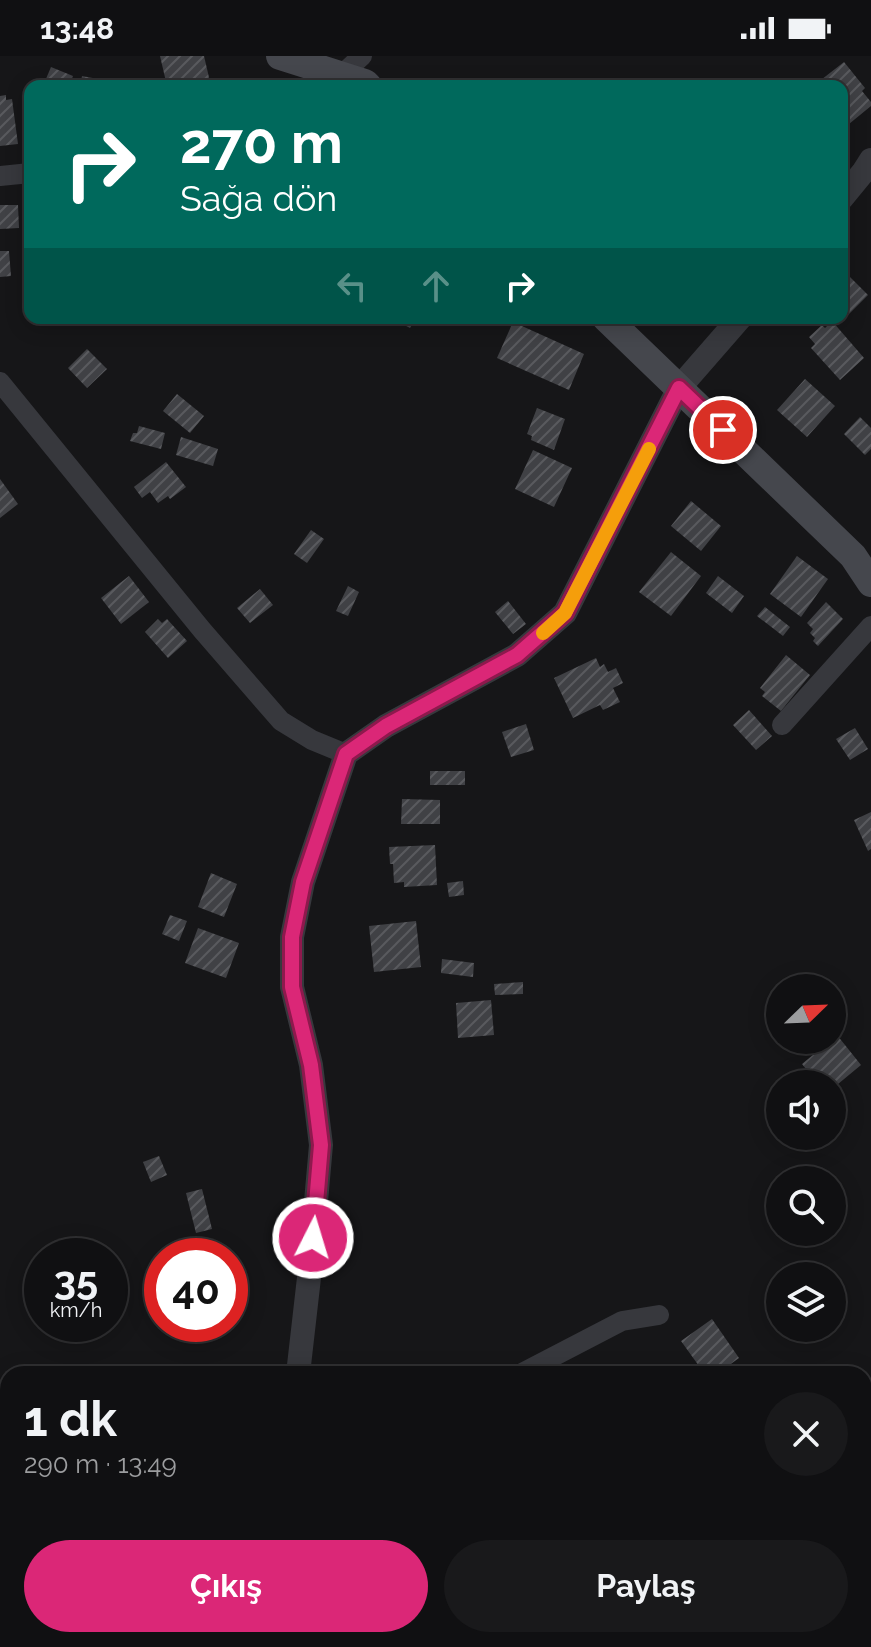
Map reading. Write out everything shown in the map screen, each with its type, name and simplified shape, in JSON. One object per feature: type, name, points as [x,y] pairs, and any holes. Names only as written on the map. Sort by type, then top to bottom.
[{"type":"main road","points":[[280,56],[351,76]]},
{"type":"main road","points":[[612,324],[853,556],[871,583]]},
{"type":"street","points":[[848,191],[871,160]]},
{"type":"street","points":[[0,176],[24,174]]},
{"type":"street","points":[[299,1366],[321,1145],[311,1065],[292,987],[292,937],[303,882],[346,754],[386,726],[517,655],[565,613],[679,388],[735,324]]},
{"type":"street","points":[[0,382],[202,630],[281,721],[312,740],[346,754]]},
{"type":"street","points":[[782,725],[871,626]]},
{"type":"street","points":[[535,1366],[622,1321],[659,1315]]},
{"type":"building","points":[[160,56],[204,56],[210,80],[166,80]]},
{"type":"building","points":[[844,62],[865,88],[862,91],[871,106],[849,124],[848,80],[821,80]]},
{"type":"building","points":[[51,67],[73,76],[71,80],[46,80]]},
{"type":"building","points":[[82,76],[98,79],[98,80],[81,80]]},
{"type":"building","points":[[6,95],[6,100],[12,99],[18,144],[0,146],[0,96]]},
{"type":"building","points":[[0,205],[18,205],[19,228],[0,229]]},
{"type":"building","points":[[0,251],[9,251],[11,276],[0,277]]},
{"type":"building","points":[[848,275],[868,295],[848,315]]},
{"type":"building","points":[[512,324],[584,354],[569,390],[497,358]]},
{"type":"building","points":[[835,324],[864,358],[840,380],[811,348],[815,344],[809,337],[822,325],[825,328]]},
{"type":"building","points":[[87,349],[107,369],[87,388],[68,368]]},
{"type":"building","points":[[805,379],[835,406],[807,437],[777,410]]},
{"type":"building","points":[[177,394],[204,416],[190,433],[163,411]]},
{"type":"building","points":[[537,408],[565,419],[554,450],[531,440],[532,436],[527,434]]},
{"type":"building","points":[[860,417],[871,428],[871,449],[865,455],[844,434]]},
{"type":"building","points":[[139,426],[165,433],[161,449],[130,441]]},
{"type":"building","points":[[181,437],[218,449],[213,466],[176,455]]},
{"type":"building","points":[[533,450],[572,468],[554,507],[515,489]]},
{"type":"building","points":[[166,462],[186,487],[170,499],[168,496],[158,503],[150,492],[142,498],[134,487]]},
{"type":"building","points":[[0,479],[18,504],[0,518]]},
{"type":"building","points":[[691,501],[721,526],[701,551],[671,526]]},
{"type":"building","points":[[311,530],[324,539],[307,563],[294,554]]},
{"type":"building","points":[[671,552],[701,576],[671,616],[639,592]]},
{"type":"building","points":[[797,556],[828,579],[801,617],[770,594]]},
{"type":"building","points":[[129,576],[149,602],[121,624],[101,598]]},
{"type":"building","points":[[718,576],[744,596],[732,613],[706,593]]},
{"type":"building","points":[[348,586],[359,592],[348,616],[336,611]]},
{"type":"building","points":[[260,589],[273,605],[250,623],[237,608]]},
{"type":"building","points":[[508,601],[526,624],[513,634],[495,612]]},
{"type":"building","points":[[826,602],[843,619],[818,646],[810,633],[813,629],[807,623]]},
{"type":"building","points":[[765,607],[790,627],[783,636],[757,616]]},
{"type":"building","points":[[158,619],[162,623],[167,619],[187,641],[168,658],[145,632]]},
{"type":"building","points":[[786,655],[810,675],[781,711],[762,696],[765,692],[760,688]]},
{"type":"building","points":[[596,658],[600,667],[604,664],[608,672],[616,668],[623,683],[613,688],[620,702],[603,710],[600,705],[573,718],[554,678]]},
{"type":"building","points":[[749,710],[772,736],[756,750],[733,725]]},
{"type":"building","points":[[526,724],[534,750],[511,757],[502,732]]},
{"type":"building","points":[[855,728],[868,749],[850,760],[836,739]]},
{"type":"building","points":[[430,771],[465,771],[465,785],[430,785]]},
{"type":"building","points":[[402,799],[440,800],[440,824],[401,824]]},
{"type":"building","points":[[871,812],[871,849],[868,851],[854,820]]},
{"type":"building","points":[[435,845],[437,885],[404,887],[404,882],[394,883],[389,847]]},
{"type":"building","points":[[211,873],[237,884],[224,917],[198,907]]},
{"type":"building","points":[[463,881],[464,895],[449,897],[447,883]]},
{"type":"building","points":[[170,915],[187,921],[179,941],[162,934]]},
{"type":"building","points":[[416,921],[421,967],[374,972],[369,926]]},
{"type":"building","points":[[198,928],[239,943],[226,978],[185,963]]},
{"type":"building","points":[[442,959],[474,963],[473,977],[441,973]]},
{"type":"building","points":[[523,982],[523,994],[495,995],[494,984]]},
{"type":"building","points":[[491,1000],[494,1035],[458,1038],[456,1003]]},
{"type":"building","points":[[846,1046],[861,1065],[846,1077],[846,1070],[807,1070],[802,1064],[814,1054],[846,1054]]},
{"type":"building","points":[[159,1156],[167,1175],[151,1182],[143,1162]]},
{"type":"building","points":[[202,1189],[212,1229],[196,1233],[186,1193]]},
{"type":"building","points":[[712,1319],[739,1358],[728,1366],[699,1366],[681,1341]]},
{"type":"slow traffic","points":[[543,633],[565,613],[649,449]]},
{"type":"route","points":[[313,1238],[321,1145],[311,1065],[292,987],[292,937],[303,882],[346,754],[386,726],[517,655],[565,613],[679,388],[723,430]]}]
